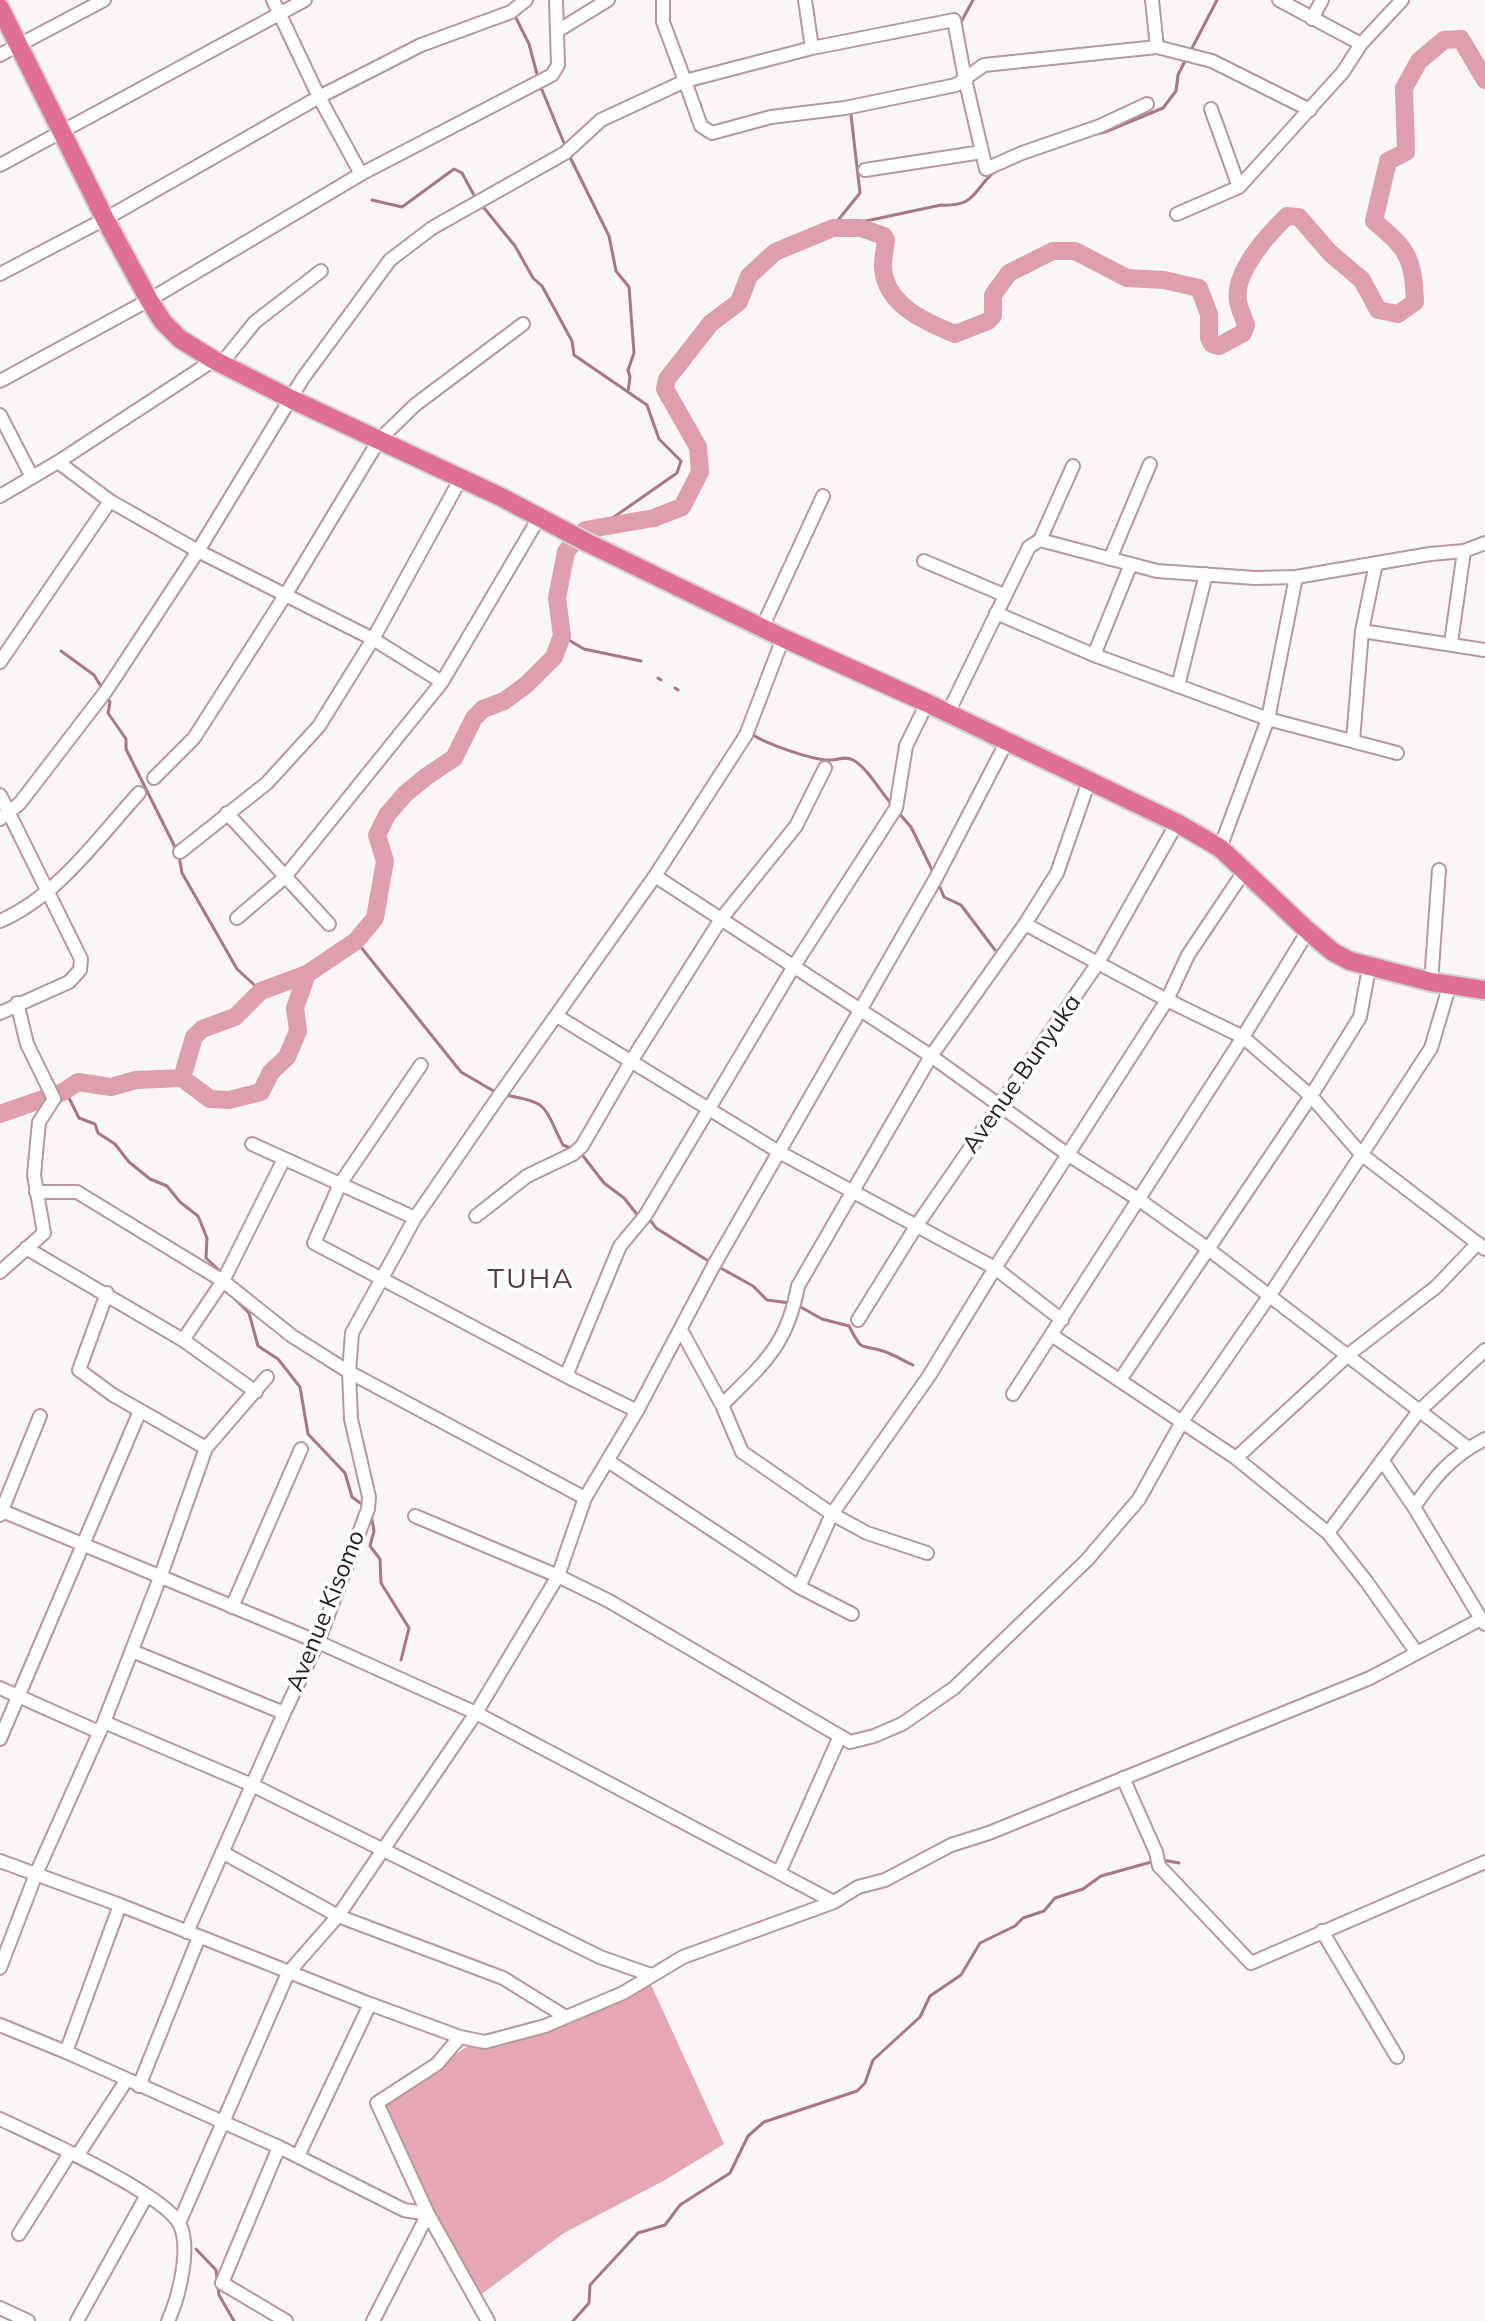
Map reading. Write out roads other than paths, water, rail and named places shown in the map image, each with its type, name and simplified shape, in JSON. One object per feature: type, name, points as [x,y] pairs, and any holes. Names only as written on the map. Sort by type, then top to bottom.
[{"type":"highway","points":[[0,8],[149,300],[163,322],[180,339],[291,399],[540,516],[578,538],[762,628],[1177,823],[1220,848],[1333,952],[1369,968],[1485,990]]},
{"type":"street","points":[[0,55],[104,0]]},
{"type":"street","points":[[273,0],[319,97],[361,174]]},
{"type":"street","points":[[0,165],[305,0]]},
{"type":"street","points":[[0,381],[149,300],[361,174],[552,75],[558,65],[556,0]]},
{"type":"street","points":[[559,30],[608,0]]},
{"type":"street","points":[[663,0],[663,22],[701,126],[712,133],[771,117],[845,108],[956,85],[984,65],[1157,47],[1212,61],[1310,110]]},
{"type":"street","points":[[805,0],[812,48]]},
{"type":"street","points":[[1152,0],[1157,47]]},
{"type":"street","points":[[1279,0],[1361,44]]},
{"type":"street","points":[[1312,19],[1322,0]]},
{"type":"street","points":[[1177,214],[1239,187],[1310,110],[1343,72],[1361,44],[1402,0]]},
{"type":"street","points":[[0,274],[105,219],[319,97],[421,45],[518,7]]},
{"type":"street","points":[[4,816],[20,803],[104,693],[198,551],[303,378],[390,260],[432,228],[568,151],[601,120],[685,81],[812,48],[954,20],[986,169],[1100,126],[1147,104]]},
{"type":"street","points":[[1211,109],[1239,187]]},
{"type":"street","points":[[865,170],[982,152]]},
{"type":"street","points":[[0,496],[218,362],[255,322],[321,271]]},
{"type":"street","points":[[154,778],[194,738],[379,440],[415,405],[523,324]]},
{"type":"street","points":[[0,415],[32,477]]},
{"type":"street","points":[[58,462],[110,501],[198,551],[373,639],[442,682]]},
{"type":"street","points":[[1110,559],[1150,464]]},
{"type":"street","points":[[948,713],[1029,547],[1040,540],[1073,466]]},
{"type":"street","points":[[180,852],[267,783],[319,726],[373,639],[461,478]]},
{"type":"street","points":[[762,628],[823,496]]},
{"type":"street","points":[[0,662],[110,501]]},
{"type":"street","points":[[237,918],[284,878],[442,682],[540,516]]},
{"type":"street","points":[[1040,540],[1157,571],[1255,578],[1296,577],[1464,551],[1485,543]]},
{"type":"street","points":[[1451,643],[1464,551]]},
{"type":"street","points":[[924,561],[1004,595]]},
{"type":"street","points":[[1353,740],[1362,631],[1376,563]]},
{"type":"street","points":[[1094,655],[1131,564]]},
{"type":"street","points":[[1178,686],[1206,574]]},
{"type":"street","points":[[1220,848],[1268,719],[1296,577]]},
{"type":"street","points":[[996,613],[1094,655],[1268,719],[1397,753]]},
{"type":"street","points":[[1362,631],[1485,650]]},
{"type":"street","name":"Avenue Kisomo","points":[[139,2086],[222,1852],[318,1642],[368,1509],[369,1497],[351,1419],[349,1372],[352,1333],[415,1218],[655,876],[746,735],[783,638]]},
{"type":"street","points":[[566,1376],[620,1246],[641,1219],[710,1111],[794,966],[895,809],[906,746],[927,703]]},
{"type":"street","points":[[179,2223],[288,1973],[338,1916],[476,1713],[558,1576],[585,1498],[637,1411],[714,1265],[936,878],[1007,741]]},
{"type":"street","points":[[476,1216],[527,1176],[577,1150],[721,919],[796,826],[825,768]]},
{"type":"street","points":[[722,1405],[773,1354],[787,1328],[798,1286],[931,1056],[1025,924],[1057,873],[1089,781]]},
{"type":"street","points":[[0,921],[23,911],[48,892],[139,793]]},
{"type":"street","points":[[0,795],[4,816],[48,892],[81,959],[80,970],[69,982],[0,1013]]},
{"type":"street","points":[[227,813],[329,924]]},
{"type":"street","name":"Avenue Bunyuka","points":[[858,1320],[917,1225],[1098,963],[1177,823]]},
{"type":"street","points":[[799,1587],[832,1514],[929,1376],[1167,1000],[1188,955],[1245,870]]},
{"type":"street","points":[[415,1516],[558,1576],[609,1601],[850,1742],[902,1724],[954,1688],[1087,1560],[1139,1499],[1183,1420],[1270,1295],[1431,1048],[1440,983],[1439,870]]},
{"type":"street","points":[[655,876],[931,1056],[1067,1154],[1138,1199],[1270,1295],[1468,1448]]},
{"type":"street","points":[[1025,924],[1243,1037],[1311,1096],[1361,1154],[1481,1246],[1436,1287],[1348,1355],[1236,1458]]},
{"type":"street","points":[[1013,1394],[1053,1336],[1308,931]]},
{"type":"street","points":[[1120,1380],[1311,1096],[1360,1017],[1369,968]]},
{"type":"street","points":[[0,1272],[44,1233],[34,1175],[39,1122],[52,1094],[27,1044],[17,1003]]},
{"type":"street","points":[[557,1016],[779,1152],[995,1268],[1062,1320]]},
{"type":"street","points":[[421,1065],[340,1184],[314,1243],[637,1411]]},
{"type":"street","points":[[252,1144],[415,1218]]},
{"type":"street","points":[[183,1340],[223,1281],[284,1159]]},
{"type":"street","points":[[36,1192],[77,1192],[223,1281],[292,1336],[349,1372],[585,1498]]},
{"type":"street","points":[[26,1248],[183,1340],[256,1392]]},
{"type":"street","points":[[107,1293],[79,1370],[140,1411],[206,1448]]},
{"type":"street","points":[[681,1330],[722,1405],[742,1452],[832,1514],[867,1533],[927,1553]]},
{"type":"street","points":[[1053,1336],[1183,1420],[1236,1458],[1328,1533],[1417,1653]]},
{"type":"street","points":[[1328,1533],[1419,1411],[1485,1350]]},
{"type":"street","points":[[0,1968],[36,1874],[102,1727],[206,1448],[267,1377]]},
{"type":"street","points":[[0,1739],[140,1411]]},
{"type":"street","points":[[40,1416],[1,1512],[161,1575],[476,1713],[834,1902]]},
{"type":"street","points":[[1414,1507],[1436,1474],[1468,1448],[1485,1439]]},
{"type":"street","points":[[232,1607],[301,1449]]},
{"type":"street","points":[[0,1861],[460,2037],[485,2042],[545,2026],[623,1993],[683,1957],[834,1902],[858,1887],[885,1880],[951,1845],[989,1833],[1370,1678],[1483,1621],[1382,1460]]},
{"type":"street","points":[[608,1461],[799,1587],[852,1614]]},
{"type":"street","points":[[132,1651],[284,1713]]},
{"type":"street","points":[[0,1688],[252,1785],[600,1957],[651,1975]]},
{"type":"street","points":[[779,1873],[840,1736]]},
{"type":"street","points":[[1123,1778],[1158,1859],[1251,1963],[1485,1862]]},
{"type":"street","points":[[222,1852],[338,1916],[503,1978],[566,2017]]},
{"type":"street","points":[[66,2052],[120,1905]]},
{"type":"street","points":[[1322,1931],[1397,2057]]},
{"type":"street","points":[[298,2156],[370,2004]]},
{"type":"street","points":[[0,2025],[279,2147],[404,2210],[428,2214]]},
{"type":"street","points":[[460,2037],[437,2064],[377,2103],[428,2214],[482,2318]]},
{"type":"street","points":[[19,2234],[126,2081]]},
{"type":"street","points":[[0,2119],[74,2154],[147,2195],[164,2205],[179,2223],[186,2243],[176,2304],[168,2321]]},
{"type":"street","points":[[279,2147],[222,2283],[286,2321]]},
{"type":"street","points":[[77,2321],[147,2195]]},
{"type":"street","points":[[373,2321],[428,2214]]},
{"type":"street","points":[[0,2308],[28,2321]]},
{"type":"waterway","points":[[960,24],[973,0]]},
{"type":"waterway","points":[[1190,52],[1217,0]]},
{"type":"waterway","points":[[514,14],[529,44],[538,78]]},
{"type":"waterway","points":[[0,1114],[63,1092],[78,1082],[111,1087],[136,1080],[182,1078],[210,1099],[229,1100],[261,1092],[271,1072],[287,1057],[298,1031],[295,1008],[307,974],[356,941],[375,918],[385,861],[377,835],[387,815],[405,794],[454,758],[474,718],[483,709],[504,701],[526,685],[554,657],[562,636],[557,598],[566,552],[585,530],[654,518],[682,507],[700,472],[698,447],[665,389],[667,379],[711,323],[739,302],[749,276],[775,252],[833,228],[861,228],[884,236],[883,266],[891,291],[908,310],[955,334],[993,316],[993,295],[1009,273],[1053,251],[1075,251],[1127,278],[1164,280],[1199,288],[1209,314],[1209,338],[1212,344],[1219,346],[1243,333],[1246,325],[1238,290],[1246,267],[1287,216],[1299,217],[1330,253],[1362,280],[1378,310],[1398,314],[1415,302],[1413,274],[1401,248],[1374,221],[1388,161],[1406,152],[1404,88],[1419,61],[1444,40],[1461,39],[1485,80]]},
{"type":"waterway","points":[[1091,135],[1163,108],[1176,91],[1178,75],[1186,59]]},
{"type":"waterway","points":[[540,85],[566,148]]},
{"type":"waterway","points":[[834,225],[860,193],[851,115]]},
{"type":"waterway","points":[[569,155],[609,236],[616,271],[629,287],[634,353],[628,370],[628,392]]},
{"type":"waterway","points":[[372,200],[402,207],[454,169],[462,173],[475,197]]},
{"type":"waterway","points":[[833,228],[961,203],[973,196],[995,171]]},
{"type":"waterway","points":[[480,203],[515,246],[533,278],[542,286],[572,341],[574,355],[647,405],[659,439],[681,461],[677,473],[601,526]]},
{"type":"waterway","points":[[562,636],[584,649],[641,661]]},
{"type":"waterway","points":[[61,651],[94,675],[102,688]]},
{"type":"waterway","points":[[107,698],[110,702],[108,713],[126,739],[126,749],[176,849]]},
{"type":"waterway","points":[[753,735],[812,757],[853,760],[893,806]]},
{"type":"waterway","points":[[898,812],[911,827],[934,874]]},
{"type":"waterway","points":[[179,856],[182,873],[237,969],[261,991]]},
{"type":"waterway","points":[[939,885],[944,897],[961,905],[995,950]]},
{"type":"waterway","points":[[356,941],[461,1072],[497,1093]]},
{"type":"waterway","points":[[182,1078],[194,1037],[202,1029],[235,1017],[261,991],[307,974]]},
{"type":"waterway","points":[[63,1092],[79,1118],[95,1124],[98,1133],[115,1144],[129,1162],[150,1179],[167,1186],[180,1202],[198,1216],[207,1238],[206,1258],[223,1274]]},
{"type":"waterway","points":[[504,1095],[538,1104],[548,1114],[563,1145],[573,1149]]},
{"type":"waterway","points":[[580,1152],[604,1183],[624,1198],[639,1217]]},
{"type":"waterway","points":[[647,1222],[651,1221],[656,1228],[710,1262]]},
{"type":"waterway","points":[[717,1266],[753,1286],[767,1300],[790,1303]]},
{"type":"waterway","points":[[231,1295],[249,1313],[258,1346],[278,1359],[300,1387],[308,1434],[345,1473],[352,1497],[363,1505]]},
{"type":"waterway","points":[[797,1305],[822,1319],[849,1326],[862,1346],[887,1352],[913,1365]]},
{"type":"waterway","points":[[371,1514],[374,1531],[370,1546],[380,1559],[381,1583],[409,1628],[401,1660]]},
{"type":"waterway","points":[[1163,1860],[1179,1863]]},
{"type":"waterway","points":[[573,2321],[589,2303],[590,2285],[638,2233],[665,2225],[680,2205],[730,2173],[748,2136],[764,2122],[857,2091],[865,2083],[873,2060],[920,2017],[930,1996],[961,1975],[980,1943],[1015,1926],[1023,1918],[1044,1911],[1055,1898],[1083,1889],[1101,1876],[1155,1861]]},
{"type":"waterway","points":[[196,2249],[216,2270],[219,2295],[234,2321]]},
{"type":"district","name":"TUHA","points":[[531,1280]]}]
